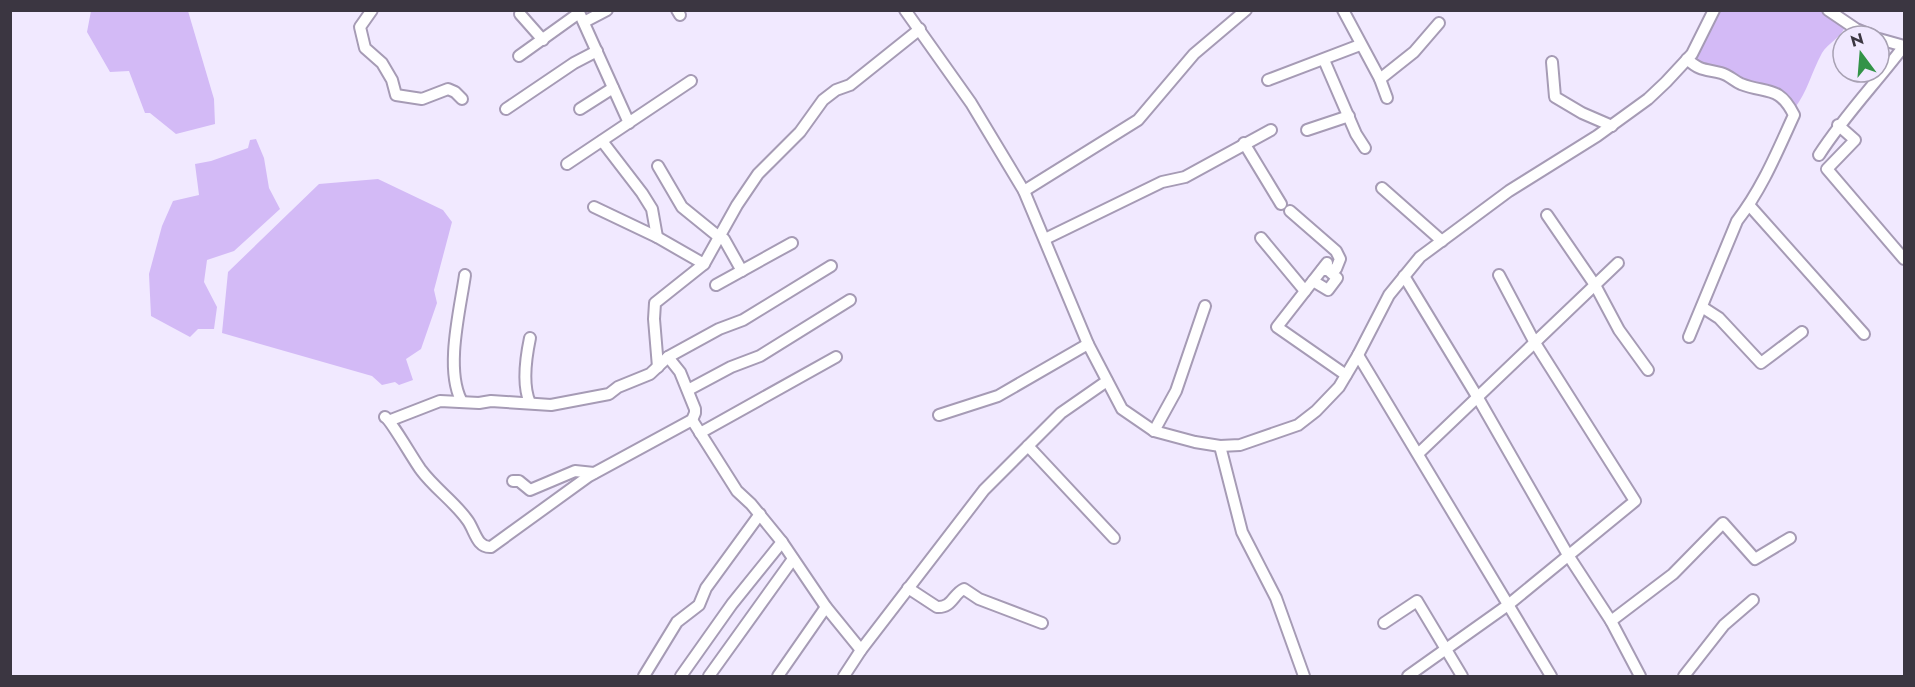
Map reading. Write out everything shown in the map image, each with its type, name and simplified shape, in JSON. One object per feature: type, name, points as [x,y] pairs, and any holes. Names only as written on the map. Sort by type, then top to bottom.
[{"type":"street","points":[[372,10],[360,27],[365,48],[382,63],[392,80],[396,95],[422,99],[448,89],[462,99]]},
{"type":"street","points":[[519,56],[581,15],[607,10]]},
{"type":"street","points":[[905,10],[971,103],[1024,191],[1088,344],[1122,409],[1154,431],[1220,446],[1240,445],[1298,425],[1328,399],[1358,355],[1389,295],[1420,257],[1509,191],[1612,126],[1648,99],[1687,59],[1701,39],[1714,10]]},
{"type":"street","points":[[1024,191],[1138,120],[1194,54],[1246,10]]},
{"type":"street","points":[[1343,10],[1380,79],[1387,98]]},
{"type":"street","points":[[1828,10],[1850,24]]},
{"type":"street","points":[[520,14],[543,40]]},
{"type":"street","points":[[581,15],[629,123]]},
{"type":"street","points":[[1380,79],[1414,52],[1439,23]]},
{"type":"street","points":[[658,366],[654,320],[655,303],[704,264],[758,174],[800,132],[823,100],[836,90],[850,85],[920,29]]},
{"type":"street","points":[[1268,80],[1360,45]]},
{"type":"street","points":[[1819,154],[1838,125],[1890,66],[1904,46]]},
{"type":"street","points":[[506,109],[574,63],[597,51]]},
{"type":"street","points":[[1687,59],[1703,70],[1722,73],[1738,83],[1778,94],[1787,102],[1794,115],[1770,167],[1749,205],[1737,221],[1689,337]]},
{"type":"street","points":[[1324,60],[1356,134],[1365,148]]},
{"type":"street","points":[[1552,62],[1555,97],[1582,113],[1612,126]]},
{"type":"street","points":[[567,164],[691,81]]},
{"type":"street","points":[[580,109],[614,88]]},
{"type":"street","points":[[1307,130],[1349,116]]},
{"type":"street","points":[[1838,125],[1855,140],[1827,169],[1905,259]]},
{"type":"street","points":[[1045,239],[1162,182],[1185,177],[1271,130]]},
{"type":"street","points":[[602,141],[652,209],[657,237]]},
{"type":"street","points":[[1244,143],[1285,208],[1336,251],[1340,259],[1336,269],[1324,267]]},
{"type":"street","points":[[658,166],[682,207],[724,239],[742,271]]},
{"type":"street","points":[[1382,188],[1442,241]]},
{"type":"street","points":[[1749,205],[1864,334]]},
{"type":"street","points":[[594,207],[657,237],[704,264]]},
{"type":"street","points":[[1546,215],[1595,285],[1619,330],[1648,370]]},
{"type":"street","points":[[1261,238],[1305,291]]},
{"type":"street","points":[[717,285],[792,243]]},
{"type":"street","points":[[1419,453],[1618,263]]},
{"type":"street","points":[[668,357],[681,372],[688,390],[695,409],[692,420],[594,474],[523,522],[491,547],[481,544],[462,512],[420,469],[388,419],[440,401],[491,401],[551,405],[609,394],[618,387],[650,374],[668,357],[719,329],[743,321],[831,266]]},
{"type":"street","points":[[1324,267],[1277,327],[1346,375]]},
{"type":"street","points":[[1313,281],[1329,290],[1337,278],[1324,267]]},
{"type":"street","points":[[460,400],[454,371],[465,275]]},
{"type":"street","points":[[1408,676],[1508,605],[1635,501],[1535,343],[1499,275]]},
{"type":"street","points":[[1404,276],[1478,398],[1568,555],[1611,621],[1640,676]]},
{"type":"street","points":[[688,390],[731,367],[760,356],[850,300]]},
{"type":"street","points":[[1154,431],[1176,391],[1205,306]]},
{"type":"street","points":[[1702,308],[1719,318],[1761,363],[1803,332]]},
{"type":"street","points":[[530,338],[527,352],[527,386],[530,403]]},
{"type":"street","points":[[939,415],[998,396],[1088,344]]},
{"type":"street","points":[[1358,355],[1551,676]]},
{"type":"street","points":[[700,433],[836,357]]},
{"type":"street","points":[[849,675],[861,650],[984,490],[1060,413],[1107,381]]},
{"type":"street","points":[[692,420],[737,491],[760,514],[782,542],[826,607],[861,650]]},
{"type":"street","points":[[1029,446],[1114,538]]},
{"type":"street","points":[[1220,446],[1242,532],[1276,598],[1304,676]]},
{"type":"street","points":[[513,481],[519,481],[530,490],[575,471],[594,474]]},
{"type":"street","points":[[644,676],[677,622],[699,605],[705,588],[760,514]]},
{"type":"street","points":[[1611,621],[1673,574],[1723,523],[1755,559],[1790,538]]},
{"type":"street","points":[[681,676],[732,604],[782,542]]},
{"type":"street","points":[[709,676],[793,559]]},
{"type":"street","points":[[908,588],[942,608],[964,589],[979,599],[1042,623]]},
{"type":"street","points":[[1684,676],[1724,625],[1753,600]]},
{"type":"street","points":[[1384,622],[1417,602],[1462,676]]},
{"type":"street","points":[[778,676],[826,607]]},
{"type":"shaded area","points":[[91,11],[188,11],[214,99],[215,124],[176,134],[150,113],[145,113],[129,71],[110,72],[87,32]]},
{"type":"shaded area","points":[[1720,11],[1822,11],[1842,24],[1831,24],[1831,43],[1822,53],[1794,109],[1787,94],[1706,67],[1695,59]]},
{"type":"shaded area","points":[[256,139],[264,158],[269,188],[280,209],[234,251],[207,260],[204,282],[217,307],[214,329],[198,329],[190,337],[151,316],[149,274],[162,226],[173,201],[199,195],[195,164],[248,148],[250,140]]},
{"type":"shaded area","points":[[378,179],[443,210],[452,222],[434,290],[437,303],[421,349],[406,359],[413,380],[399,385],[395,382],[382,385],[372,376],[222,333],[228,272],[319,184]]}]
